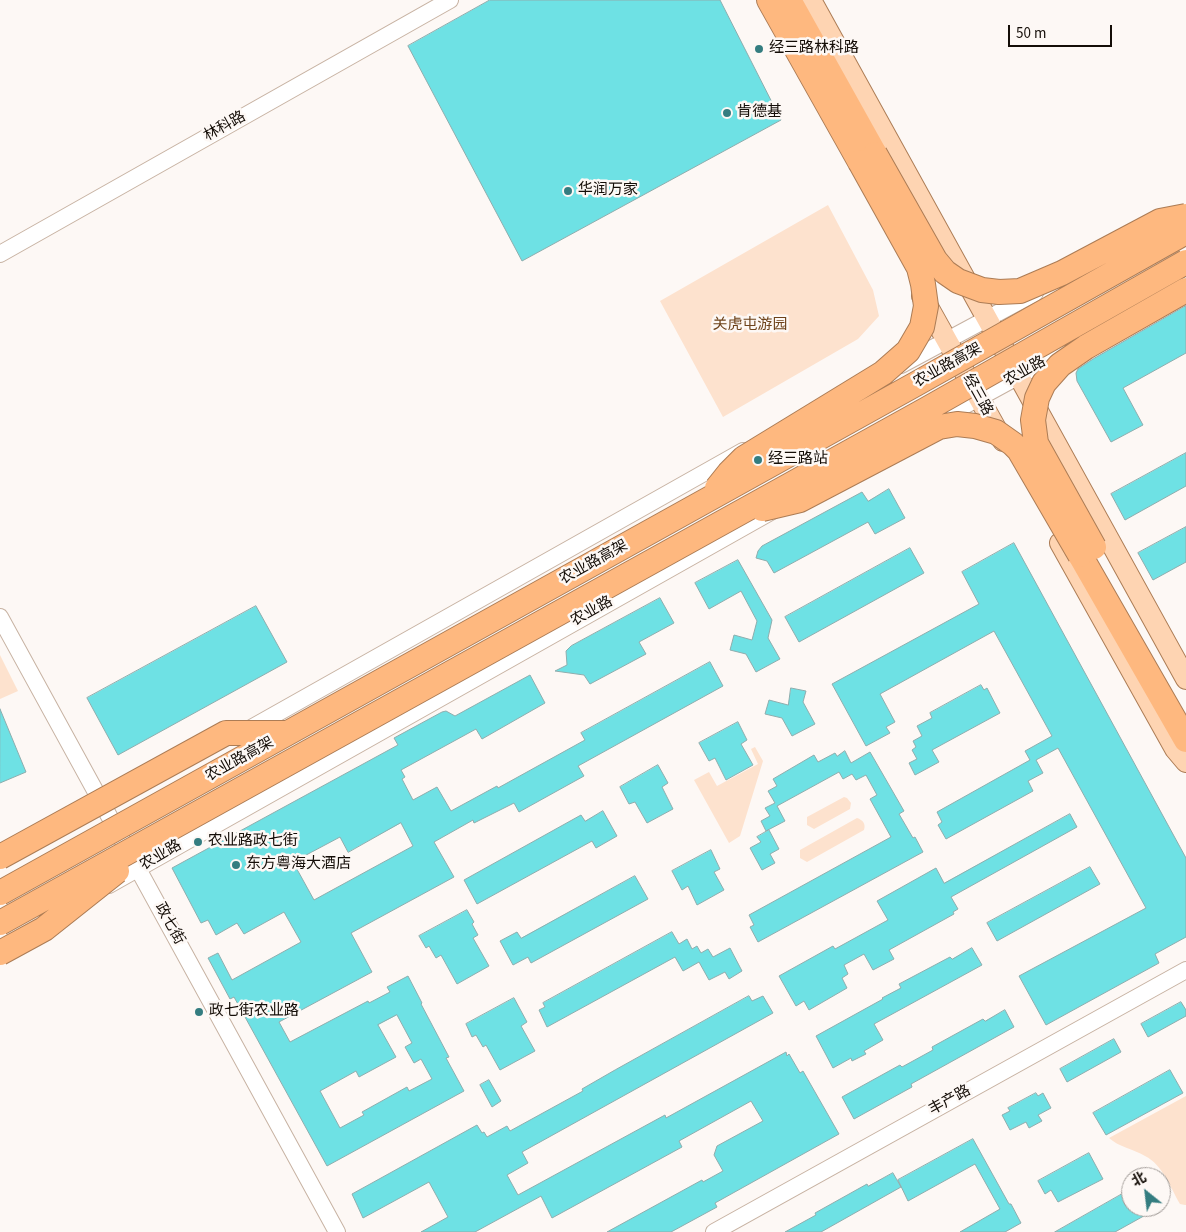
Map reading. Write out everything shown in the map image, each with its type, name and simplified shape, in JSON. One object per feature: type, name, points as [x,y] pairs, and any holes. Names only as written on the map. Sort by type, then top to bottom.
[{"type":"highway","points":[[769,0],[868,158],[935,260],[945,272],[958,281],[982,290],[999,292],[1020,291],[1062,274],[1160,221],[1186,216]]},
{"type":"highway","points":[[707,501],[729,473],[744,458],[883,373],[908,351],[922,327],[926,306],[919,268],[868,158],[789,0]]},
{"type":"highway","name":"农业路高架","points":[[0,893],[707,501],[1186,232]]},
{"type":"highway","name":"农业路高架","points":[[0,923],[1186,262]]},
{"type":"highway","points":[[1186,290],[1086,347],[1060,365],[1044,383],[1037,398],[1033,420],[1036,443],[1087,551],[1186,740]]},
{"type":"highway","points":[[731,517],[800,500],[939,427],[957,424],[975,426],[996,432],[1019,450],[1087,551],[1186,712]]},
{"type":"highway","points":[[0,857],[226,733],[288,734]]},
{"type":"highway","points":[[0,953],[44,929],[173,827]]},
{"type":"main road","name":"经三路","points":[[757,0],[1175,749],[1186,762]]},
{"type":"main road","points":[[811,0],[1186,680]]},
{"type":"street","name":"林科路","points":[[0,254],[450,0]]},
{"type":"street","points":[[0,870],[688,480],[1186,211]]},
{"type":"street","name":"农业路","points":[[0,945],[721,539],[1186,284]]},
{"type":"street","name":"政七街","points":[[0,617],[337,1232]]},
{"type":"street","name":"丰产路","points":[[714,1232],[1186,970]]},
{"type":"green space","name":"关虎屯游园","points":[[828,205],[873,290],[879,316],[858,339],[723,417],[660,301]]},
{"type":"green space","points":[[0,655],[18,691],[0,699]]},
{"type":"green space","points":[[755,747],[763,761],[740,836],[729,843],[694,780],[709,772],[717,786],[758,764],[751,749]]},
{"type":"green space","points":[[844,797],[851,803],[850,809],[814,829],[807,825],[807,817]]},
{"type":"green space","points":[[857,818],[863,822],[864,830],[807,862],[800,858],[800,850]]},
{"type":"green space","points":[[1186,1096],[1186,1205],[1180,1204],[1171,1187],[1171,1167],[1158,1167],[1151,1160],[1117,1144],[1109,1138]]},
{"type":"building","name":"华润万家","points":[[490,0],[720,0],[781,120],[522,261],[408,46]]},
{"type":"building","points":[[1186,306],[1186,353],[1123,388],[1143,425],[1111,442],[1077,381],[1076,373],[1078,369]]},
{"type":"building","points":[[1186,453],[1186,486],[1125,520],[1111,494]]},
{"type":"building","points":[[889,489],[905,518],[875,534],[868,522],[774,573],[767,561],[756,558],[762,546],[862,492],[868,501]]},
{"type":"building","points":[[1186,527],[1186,562],[1153,580],[1138,553]]},
{"type":"building","points":[[1014,543],[1186,858],[1186,937],[1155,954],[1159,963],[1046,1025],[1019,976],[1146,908],[1058,748],[1036,760],[1043,773],[1028,781],[1033,791],[946,839],[938,825],[942,822],[937,812],[1030,760],[1025,751],[1052,736],[994,631],[880,694],[895,722],[886,727],[890,733],[866,746],[832,684],[979,604],[962,572]]},
{"type":"building","points":[[910,548],[924,573],[799,642],[785,617]]},
{"type":"building","points":[[738,560],[772,620],[768,638],[780,659],[756,672],[746,654],[730,650],[734,635],[752,640],[757,621],[741,591],[709,609],[695,583]]},
{"type":"building","points":[[660,598],[674,623],[639,642],[646,654],[590,684],[584,675],[555,671],[567,665],[566,651],[571,646]]},
{"type":"building","points":[[256,606],[287,662],[118,755],[87,698]]},
{"type":"building","points":[[710,662],[723,686],[578,766],[584,776],[519,812],[514,803],[474,823],[473,820],[434,842],[454,877],[351,933],[372,972],[279,1022],[290,1042],[368,1001],[369,1003],[390,992],[387,987],[408,976],[449,1057],[446,1058],[464,1091],[327,1166],[234,997],[230,999],[208,958],[218,953],[232,980],[301,942],[284,912],[244,934],[237,923],[216,935],[208,920],[201,923],[172,868],[398,745],[394,738],[442,712],[446,711],[455,716],[530,675],[545,703],[482,739],[476,729],[401,770],[405,777],[402,779],[413,800],[437,787],[451,811],[497,786],[498,788],[585,740],[581,733]],"holes":[[[401,823],[413,846],[314,900],[293,862],[340,837],[348,852]],[[397,1015],[412,1043],[405,1047],[414,1063],[421,1059],[432,1079],[409,1091],[407,1087],[362,1112],[364,1115],[340,1128],[320,1091],[356,1071],[359,1077],[396,1057],[378,1025]]]},
{"type":"building","points":[[981,685],[984,690],[987,688],[1000,713],[932,750],[939,762],[915,775],[909,763],[917,759],[912,750],[916,747],[913,741],[922,736],[917,726],[932,718],[930,713]]},
{"type":"building","points":[[791,688],[806,691],[803,702],[815,724],[792,736],[782,718],[765,714],[769,700],[788,705]]},
{"type":"building","points":[[0,709],[26,772],[0,783]]},
{"type":"building","points":[[738,722],[747,740],[741,744],[753,765],[726,780],[715,758],[709,761],[699,743]]},
{"type":"building","points":[[845,751],[851,763],[870,752],[904,811],[899,814],[923,852],[758,942],[750,927],[754,925],[749,915],[891,837],[870,799],[877,795],[866,775],[856,780],[852,774],[843,779],[839,772],[777,806],[785,821],[766,831],[761,821],[770,816],[765,808],[775,803],[768,791],[777,786],[773,779],[814,755],[818,762],[835,753],[837,756]]},
{"type":"building","points":[[658,765],[668,783],[662,787],[673,809],[647,823],[635,802],[629,804],[620,787]]},
{"type":"building","points":[[603,811],[617,836],[596,848],[592,841],[477,904],[464,880],[581,815],[585,821]]},
{"type":"building","points":[[1070,814],[1077,827],[951,897],[958,909],[953,912],[954,914],[889,950],[894,959],[873,970],[864,954],[844,965],[848,974],[842,978],[847,988],[809,1010],[804,1001],[796,1006],[779,976],[833,946],[835,949],[888,920],[877,901],[936,868],[944,883]]},
{"type":"building","points":[[769,830],[779,849],[770,854],[775,863],[762,870],[750,848],[761,842],[757,837]]},
{"type":"building","points":[[711,850],[720,869],[714,872],[724,890],[697,905],[688,886],[682,890],[672,871]]},
{"type":"building","points":[[1090,867],[1100,884],[997,941],[987,923]]},
{"type":"building","points":[[635,876],[648,899],[531,963],[528,957],[513,965],[500,941],[517,932],[521,938]]},
{"type":"building","points":[[467,910],[474,922],[472,924],[478,935],[473,938],[489,966],[457,984],[441,955],[436,958],[429,946],[426,948],[419,936]]},
{"type":"building","points":[[672,932],[679,944],[687,939],[692,949],[697,946],[701,953],[708,949],[713,957],[730,948],[742,971],[729,979],[725,972],[709,980],[699,962],[683,971],[675,957],[547,1027],[539,1010],[545,1007],[543,1003]]},
{"type":"building","points":[[972,948],[982,965],[874,1024],[883,1040],[864,1051],[866,1054],[852,1061],[851,1058],[833,1068],[816,1036],[901,988],[899,984],[950,957],[952,959]]},
{"type":"building","points":[[749,996],[752,1001],[763,996],[773,1013],[522,1152],[528,1163],[507,1175],[518,1195],[665,1115],[666,1118],[786,1052],[800,1073],[803,1071],[839,1134],[715,1203],[717,1207],[671,1232],[607,1232],[702,1180],[703,1182],[723,1171],[714,1155],[717,1146],[763,1121],[751,1101],[679,1141],[682,1147],[552,1218],[541,1196],[475,1232],[421,1232],[448,1217],[429,1182],[363,1218],[352,1194],[477,1125],[487,1137],[507,1126],[510,1131]]},
{"type":"building","points":[[514,998],[527,1022],[521,1026],[535,1051],[500,1070],[486,1045],[483,1047],[476,1035],[472,1037],[466,1024]]},
{"type":"building","points":[[1181,1002],[1186,1010],[1186,1016],[1148,1037],[1141,1024]]},
{"type":"building","points":[[1005,1010],[1014,1027],[911,1084],[912,1087],[854,1119],[842,1097],[900,1065],[902,1067],[933,1050],[932,1047],[983,1019],[985,1021]]},
{"type":"building","points":[[1114,1039],[1121,1052],[1067,1082],[1060,1069]]},
{"type":"building","points":[[1170,1070],[1183,1093],[1106,1135],[1093,1113]]},
{"type":"building","points":[[489,1080],[501,1101],[492,1107],[480,1085]]},
{"type":"building","points":[[1036,1093],[1038,1096],[1043,1093],[1051,1108],[1038,1115],[1042,1121],[1029,1128],[1026,1122],[1010,1130],[1002,1115],[1010,1111],[1008,1108]]},
{"type":"building","points":[[973,1139],[1021,1223],[1005,1232],[960,1232],[1000,1209],[975,1164],[908,1201],[898,1180]]},
{"type":"building","points":[[1089,1153],[1103,1179],[1058,1202],[1051,1190],[1045,1194],[1038,1181]]},
{"type":"building","points":[[893,1173],[901,1187],[821,1232],[785,1232],[867,1184],[868,1186]]},
{"type":"building","points":[[1121,1195],[1121,1217],[1142,1217],[1115,1232],[1055,1232]]},
{"type":"place","name":"经三路林科路","points":[[759,49]]},
{"type":"place","name":"肯德基","points":[[727,113]]},
{"type":"place","name":"华润万家","points":[[568,191]]},
{"type":"place","name":"经三路站","points":[[758,460]]},
{"type":"place","name":"农业路政七街","points":[[198,842]]},
{"type":"place","name":"东方粤海大酒店","points":[[236,865]]},
{"type":"place","name":"政七街农业路","points":[[199,1012]]}]
